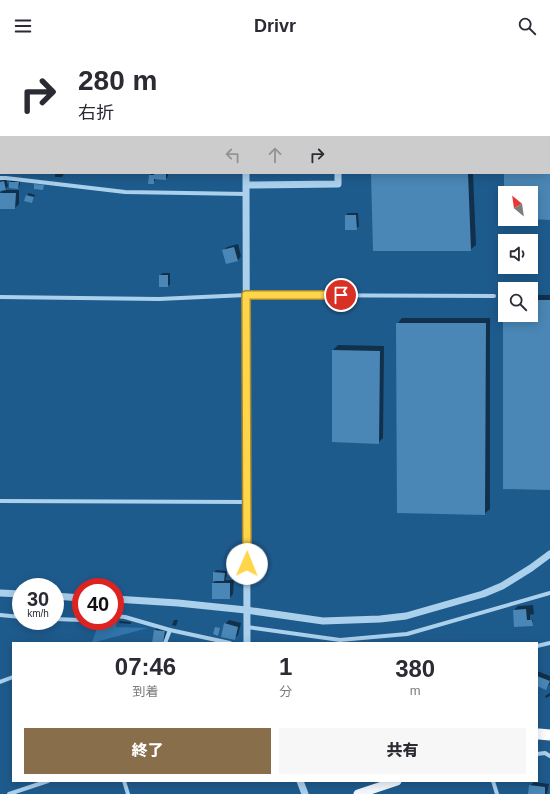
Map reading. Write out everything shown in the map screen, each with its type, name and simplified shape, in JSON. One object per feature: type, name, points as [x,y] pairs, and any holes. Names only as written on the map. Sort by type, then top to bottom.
[{"type":"highway","points":[[538,734],[550,735]]},
{"type":"main road","points":[[538,734],[550,730]]},
{"type":"main road","points":[[358,794],[394,782]]},
{"type":"street","points":[[246,174],[247,642]]},
{"type":"street","points":[[247,185],[338,184],[338,174]]},
{"type":"street","points":[[0,178],[13,178],[125,192],[247,194]]},
{"type":"street","points":[[0,297],[159,299],[246,295],[494,296]]},
{"type":"street","points":[[0,501],[247,502]]},
{"type":"street","points":[[124,600],[178,603],[246,610],[323,621],[357,621],[406,616],[483,594],[502,586],[550,554]]},
{"type":"street","points":[[0,593],[12,594]]},
{"type":"street","points":[[247,627],[340,640],[407,634],[550,593]]},
{"type":"street","points":[[0,615],[12,616]]},
{"type":"street","points":[[124,617],[170,630],[225,642]]},
{"type":"street","points":[[166,642],[170,630]]},
{"type":"street","points":[[538,646],[550,643]]},
{"type":"street","points":[[0,682],[12,677]]},
{"type":"street","points":[[538,754],[545,753],[550,756]]},
{"type":"street","points":[[9,794],[45,782]]},
{"type":"street","points":[[124,782],[128,794]]},
{"type":"street","points":[[300,782],[305,794]]},
{"type":"street","points":[[493,782],[497,794]]},
{"type":"shaded area","points":[[124,627],[148,628],[96,642],[92,642],[96,630],[124,630]]},
{"type":"building","points":[[166,174],[166,180],[154,179],[154,184],[148,184],[149,175]]},
{"type":"building","points":[[371,174],[468,174],[471,251],[373,251]]},
{"type":"building","points":[[504,174],[550,174],[550,220],[538,219],[538,186],[504,186]]},
{"type":"building","points":[[4,181],[6,190],[0,191],[0,182]]},
{"type":"building","points":[[9,182],[19,182],[18,189],[9,188]]},
{"type":"building","points":[[34,184],[44,185],[43,190],[34,189]]},
{"type":"building","points":[[0,193],[16,193],[15,209],[0,209]]},
{"type":"building","points":[[26,195],[34,197],[32,203],[24,201]]},
{"type":"building","points":[[345,215],[356,215],[357,230],[345,230]]},
{"type":"building","points":[[234,247],[238,261],[226,264],[222,250]]},
{"type":"building","points":[[159,275],[168,275],[168,287],[159,287]]},
{"type":"building","points":[[538,300],[550,300],[550,490],[503,489],[503,322],[538,322]]},
{"type":"building","points":[[396,323],[486,323],[485,515],[397,513]]},
{"type":"building","points":[[332,350],[380,351],[379,444],[332,442]]},
{"type":"building","points":[[238,569],[238,574],[227,575],[227,570]]},
{"type":"building","points":[[213,572],[225,573],[224,581],[213,581]]},
{"type":"building","points":[[212,583],[230,583],[230,599],[212,599]]},
{"type":"building","points":[[526,609],[527,620],[532,620],[533,626],[514,627],[513,610]]},
{"type":"building","points":[[224,623],[238,627],[235,640],[221,637]]},
{"type":"building","points":[[215,627],[220,628],[218,636],[213,634]]},
{"type":"building","points":[[154,630],[165,631],[163,642],[152,642]]},
{"type":"building","points":[[538,676],[550,681],[546,690],[538,686]]},
{"type":"building","points":[[529,785],[545,787],[545,794],[528,794]]},
{"type":"route","points":[[247,564],[246,295],[341,295]]}]
